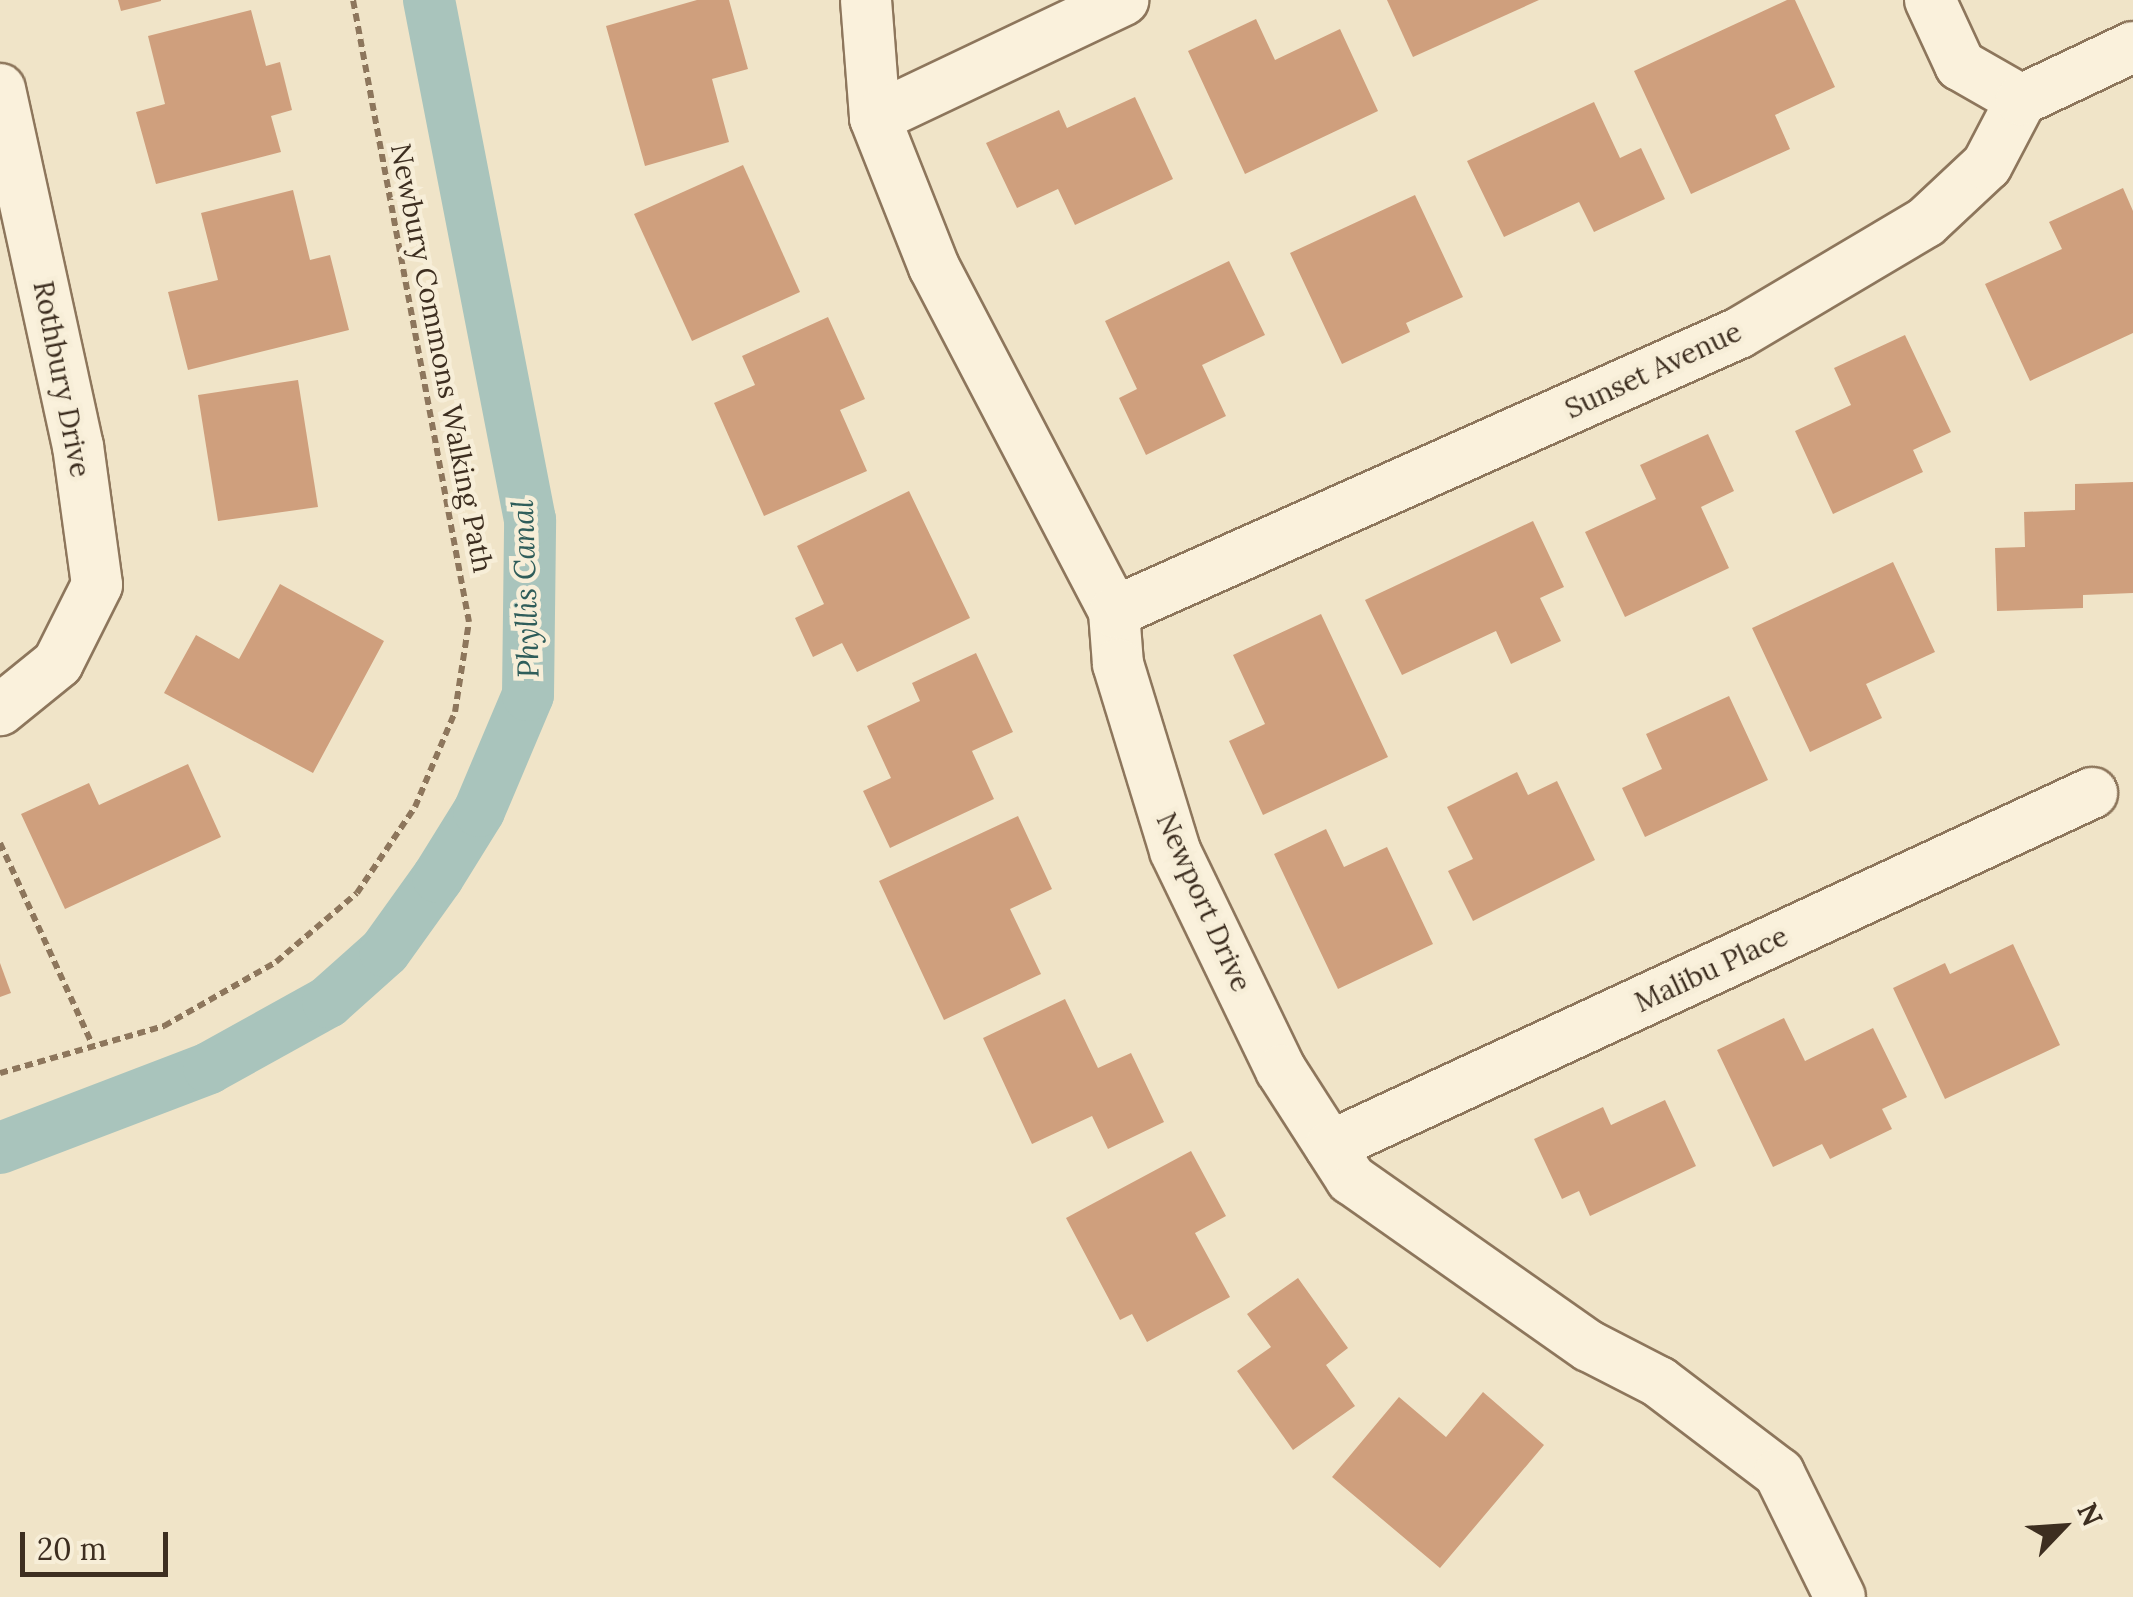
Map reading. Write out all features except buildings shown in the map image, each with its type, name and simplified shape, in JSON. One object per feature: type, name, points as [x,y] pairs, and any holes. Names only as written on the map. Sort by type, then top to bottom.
[{"type":"street","name":"Newport Drive","points":[[866,0],[876,118],[934,266],[1114,612],[1118,664],[1175,852],[1281,1070],[1351,1179],[1589,1346],[1660,1382],[1779,1472],[1840,1597]]},
{"type":"street","points":[[876,118],[1123,0]]},
{"type":"street","points":[[1930,0],[1960,65],[2021,100],[2133,47]]},
{"type":"street","name":"Rothbury Drive","points":[[0,89],[78,446],[97,585],[58,663],[0,710]]},
{"type":"street","name":"Sunset Avenue","points":[[1114,612],[1739,333],[1926,222],[1987,165],[2021,100]]},
{"type":"street","name":"Malibu Place","points":[[1330,1146],[2092,792]]},
{"type":"path","name":"Newbury Commons Walking Path","points":[[0,1073],[164,1026],[276,962],[357,894],[415,808],[454,712],[470,622],[353,0]]},
{"type":"path","points":[[0,843],[93,1046]]},
{"type":"waterway","name":"Phyllis Canal","points":[[0,1148],[209,1068],[328,1002],[385,951],[438,877],[479,811],[528,695],[530,520],[429,0]]}]
